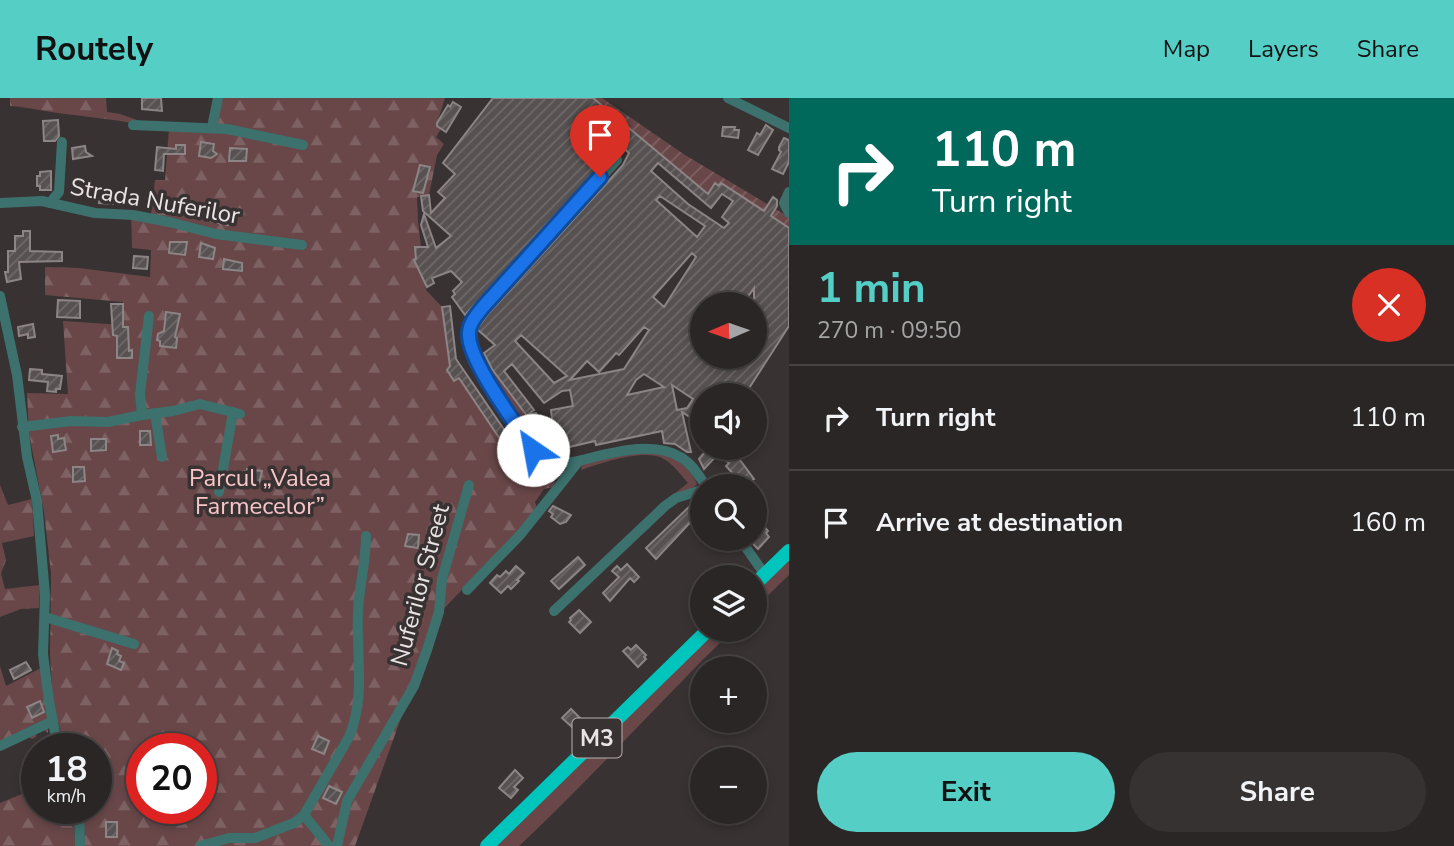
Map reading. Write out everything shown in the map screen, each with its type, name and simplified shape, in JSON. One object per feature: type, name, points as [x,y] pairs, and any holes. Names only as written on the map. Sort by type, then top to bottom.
[{"type":"highway","points":[[767,573],[789,551]]},
{"type":"highway","name":"M3","points":[[487,846],[696,642]]},
{"type":"street","points":[[212,127],[218,98]]},
{"type":"street","points":[[729,98],[789,128]]},
{"type":"street","points":[[133,125],[212,127],[303,145]]},
{"type":"street","points":[[50,203],[59,191],[62,142]]},
{"type":"street","points":[[617,160],[483,307],[470,329],[471,347],[539,456],[554,464],[633,450],[660,450],[681,457],[697,474]]},
{"type":"street","points":[[789,192],[784,203],[789,213]]},
{"type":"street","name":"Strada Nuferilor","points":[[0,203],[50,203],[96,213],[134,215],[229,236],[302,245]]},
{"type":"street","points":[[0,296],[17,375],[22,427],[37,501],[45,595],[43,654],[55,733]]},
{"type":"street","points":[[142,415],[140,394],[149,316]]},
{"type":"street","points":[[22,427],[64,421],[108,422],[200,404],[236,413],[219,492]]},
{"type":"street","points":[[155,413],[162,457]]},
{"type":"street","points":[[467,590],[521,534],[579,460]]},
{"type":"street","name":"Nuferilor Street","points":[[337,846],[347,801],[414,686],[439,612],[443,579],[469,485]]},
{"type":"street","points":[[554,611],[665,506],[676,498],[690,494]]},
{"type":"street","name":"Nuferilor Street","points":[[304,815],[354,726],[360,688],[358,613],[366,536]]},
{"type":"street","points":[[45,617],[134,643]]},
{"type":"street","points":[[0,746],[53,721]]},
{"type":"street","points":[[200,846],[229,838],[255,838],[294,823],[304,815],[328,846]]},
{"type":"street","points":[[79,824],[80,846]]},
{"type":"green space","points":[[10,98],[106,98],[107,112],[137,120],[132,123],[10,106]]},
{"type":"green space","name":"Parcul „Valea Farmecelor”","points":[[215,98],[445,98],[437,123],[441,129],[436,137],[444,144],[437,155],[429,195],[417,197],[426,290],[442,307],[450,366],[447,370],[454,381],[459,378],[504,445],[498,451],[503,464],[521,462],[527,467],[532,462],[543,470],[542,474],[550,475],[550,481],[555,481],[553,487],[544,489],[535,502],[537,508],[520,529],[434,619],[429,640],[355,846],[85,846],[84,824],[112,824],[112,733],[61,733],[53,702],[50,655],[51,574],[44,512],[29,433],[27,393],[68,394],[63,321],[123,325],[123,302],[45,295],[45,267],[79,268],[150,277],[151,250],[132,248],[131,212],[151,214],[155,180],[165,180],[169,129],[210,124]]},
{"type":"green space","points":[[593,98],[602,98],[685,155],[789,217],[789,228],[721,184],[719,186],[715,183],[708,194]]},
{"type":"green space","points":[[479,352],[548,445],[536,435],[530,439]]},
{"type":"green space","points":[[637,453],[661,453],[682,464],[691,474],[690,490],[666,500],[688,483],[671,464],[656,456],[623,458],[581,470],[582,465],[595,460]]},
{"type":"green space","points":[[0,485],[8,505],[32,499],[34,536],[2,543],[6,560],[1,574],[5,589],[40,585],[39,608],[21,609],[0,617]]},
{"type":"green space","points":[[789,559],[789,575],[767,596],[767,580]]},
{"type":"green space","points":[[705,642],[721,642],[707,656],[690,656]]},
{"type":"green space","points":[[690,656],[690,673],[546,820],[519,846],[496,846]]},
{"type":"green space","points":[[0,666],[6,686],[41,668],[48,733],[43,729],[37,730],[37,733],[21,733],[21,739],[0,750]]},
{"type":"green space","points":[[21,794],[21,824],[74,824],[75,846],[0,846],[0,803]]},
{"type":"building","points":[[142,98],[161,98],[162,111],[142,109]]},
{"type":"building","points":[[493,98],[593,98],[708,194],[715,183],[719,186],[721,183],[764,211],[773,197],[777,200],[777,206],[771,216],[789,228],[789,326],[767,360],[767,292],[754,292],[754,288],[751,292],[690,292],[690,369],[761,369],[752,383],[690,383],[690,397],[672,385],[677,410],[687,408],[690,404],[690,417],[682,412],[690,452],[675,444],[664,443],[662,431],[596,445],[595,441],[565,448],[566,455],[550,455],[546,447],[543,449],[533,436],[539,432],[492,369],[484,353],[495,345],[477,329],[623,165],[629,153],[620,145],[465,315],[452,297],[455,294],[453,291],[462,282],[451,271],[432,278],[434,283],[427,287],[414,260],[415,247],[428,247],[421,225],[424,214],[436,248],[451,236],[423,211],[421,196],[429,195],[431,213],[445,198],[438,192],[455,174],[443,163]],"holes":[[[658,163],[711,208],[722,194],[733,201],[722,217],[729,223],[724,228],[688,204],[651,171]],[[660,196],[705,226],[697,237],[656,200]],[[692,253],[696,257],[664,307],[653,297]],[[644,327],[649,330],[624,369],[570,380],[587,361],[599,372],[616,353],[619,355]],[[521,335],[567,376],[554,383],[515,341]],[[512,364],[544,403],[562,391],[570,390],[573,406],[551,410],[552,419],[542,421],[536,413],[527,415],[534,410],[504,371]],[[644,374],[664,387],[627,395],[636,380]]]},
{"type":"building","points":[[453,102],[461,107],[446,132],[437,126],[437,123],[448,105],[450,107]]},
{"type":"building","points":[[58,120],[59,136],[55,141],[44,141],[43,121]]},
{"type":"building","points":[[766,125],[773,130],[758,155],[748,150],[757,133],[760,135]]},
{"type":"building","points":[[723,127],[735,127],[734,130],[739,130],[738,138],[722,136]]},
{"type":"building","points":[[784,138],[789,140],[789,162],[783,174],[772,169],[781,152],[779,147]]},
{"type":"building","points":[[201,142],[214,144],[213,151],[217,154],[211,158],[199,156]]},
{"type":"building","points":[[176,145],[185,145],[185,154],[164,154],[163,171],[155,170],[157,147],[176,149]]},
{"type":"building","points":[[85,146],[86,152],[92,156],[73,159],[72,148]]},
{"type":"building","points":[[230,148],[247,149],[246,161],[229,161]]},
{"type":"building","points":[[420,165],[430,167],[423,193],[413,191]]},
{"type":"building","points":[[51,171],[51,190],[40,190],[37,176],[40,176],[40,172]]},
{"type":"building","points":[[100,191],[111,191],[113,204],[99,203]]},
{"type":"building","points":[[213,210],[231,214],[228,225],[210,221]]},
{"type":"building","points":[[23,231],[30,231],[30,251],[62,252],[62,261],[19,262],[21,279],[7,282],[5,272],[8,272],[8,251],[15,251],[15,236],[23,236]]},
{"type":"building","points":[[170,242],[187,242],[185,255],[169,253]]},
{"type":"building","points":[[201,243],[215,248],[213,259],[199,257]]},
{"type":"building","points":[[134,256],[148,257],[147,269],[133,268]]},
{"type":"building","points":[[224,259],[242,263],[242,271],[223,269]]},
{"type":"building","points":[[58,300],[80,301],[80,318],[57,317]]},
{"type":"building","points":[[111,304],[123,304],[123,327],[128,327],[132,358],[117,358],[117,336],[113,335]]},
{"type":"building","points":[[450,306],[456,359],[520,453],[511,461],[504,454],[508,451],[459,378],[454,381],[447,370],[450,366],[442,307]]},
{"type":"building","points":[[166,312],[180,314],[175,337],[176,348],[160,346],[160,341],[157,340],[158,334],[164,331]]},
{"type":"building","points":[[33,324],[35,337],[28,338],[28,334],[19,336],[18,327]]},
{"type":"building","points":[[30,369],[42,370],[42,374],[62,376],[60,389],[56,389],[56,392],[47,391],[48,382],[29,380]]},
{"type":"building","points":[[140,431],[150,431],[151,445],[140,445]]},
{"type":"building","points":[[58,435],[58,439],[64,438],[66,450],[53,452],[51,436]]},
{"type":"building","points":[[91,439],[106,439],[106,450],[91,451]]},
{"type":"building","points":[[700,460],[712,460],[704,469]]},
{"type":"building","points":[[725,460],[740,460],[750,474],[733,474],[726,466],[729,463]]},
{"type":"building","points":[[73,467],[84,467],[85,481],[73,482]]},
{"type":"building","points":[[247,469],[262,471],[259,484],[245,482]]},
{"type":"building","points":[[553,506],[571,515],[566,522],[560,524],[551,517],[553,514],[549,511]]},
{"type":"building","points":[[690,506],[690,523],[656,559],[646,548]]},
{"type":"building","points":[[408,534],[419,535],[418,548],[405,546]]},
{"type":"building","points":[[578,557],[585,565],[559,589],[551,581]]},
{"type":"building","points":[[627,564],[639,577],[634,582],[630,578],[610,601],[603,593],[619,577],[612,571],[617,566],[621,570]]},
{"type":"building","points":[[516,566],[524,573],[511,589],[508,586],[501,593],[490,583],[497,575],[500,577],[506,571],[509,574]]},
{"type":"building","points":[[579,610],[591,622],[580,633],[569,622]]},
{"type":"building","points":[[636,645],[646,655],[646,659],[638,667],[623,651],[628,647],[631,650]]},
{"type":"building","points":[[112,648],[118,651],[117,654],[121,656],[119,661],[124,663],[121,670],[107,664]]},
{"type":"building","points":[[26,662],[31,670],[14,679],[10,670]]},
{"type":"building","points":[[40,701],[44,712],[32,718],[27,707]]},
{"type":"building","points":[[571,709],[582,720],[573,728],[562,718]]},
{"type":"building","points":[[318,736],[329,741],[324,754],[312,749]]},
{"type":"building","points":[[515,770],[523,778],[514,787],[518,790],[511,798],[499,788]]},
{"type":"building","points":[[329,786],[342,792],[336,804],[323,798]]},
{"type":"building","points":[[117,822],[117,837],[106,837],[106,824]]},
{"type":"route","points":[[533,450],[471,347],[470,329],[483,307],[600,177]]}]
